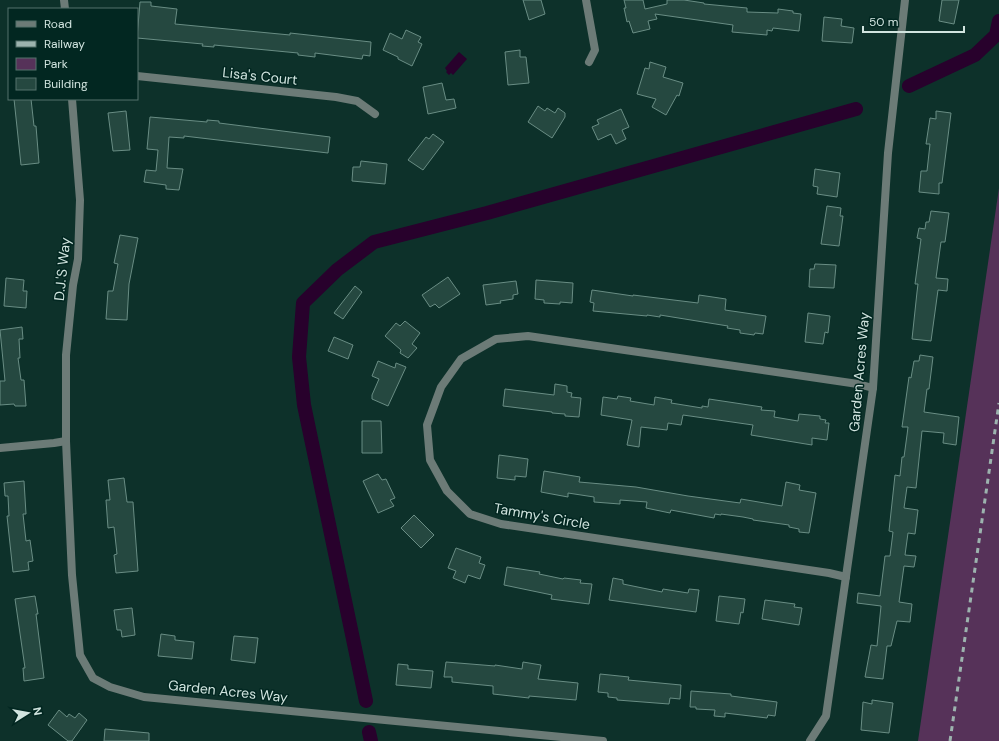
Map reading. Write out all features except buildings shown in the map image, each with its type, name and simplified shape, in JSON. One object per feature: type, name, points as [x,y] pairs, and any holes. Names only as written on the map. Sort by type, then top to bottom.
[{"type":"street","points":[[586,0],[595,50],[589,62]]},
{"type":"street","name":"Garden Acres Way","points":[[810,741],[826,716],[873,388],[888,153],[905,0]]},
{"type":"street","name":"Lisa's Court","points":[[138,76],[336,97],[357,101],[375,114]]},
{"type":"street","name":"D.J.'S Way","points":[[66,441],[66,356],[73,285],[78,259],[80,200],[72,100]]},
{"type":"street","name":"Tammy's Circle","points":[[846,577],[829,573],[501,524],[470,514],[448,491],[430,460],[427,425],[441,387],[461,359],[496,339],[528,336],[858,384],[873,388]]},
{"type":"street","points":[[0,448],[66,441]]},
{"type":"street","name":"Garden Acres Way","points":[[66,441],[72,574],[80,655],[93,678],[110,687],[144,697],[603,741]]},
{"type":"green space","points":[[999,188],[999,741],[918,741]]},
{"type":"shaded area","points":[[459,52],[467,59],[453,75],[451,73],[449,75],[445,68]]},
{"type":"waterway","points":[[909,86],[975,55],[996,35],[999,21]]},
{"type":"waterway","points":[[366,701],[304,405],[299,357],[303,303],[337,270],[374,242],[487,213],[856,109]]},
{"type":"waterway","points":[[369,732],[371,741]]},
{"type":"railway","points":[[950,741],[999,403]]}]
